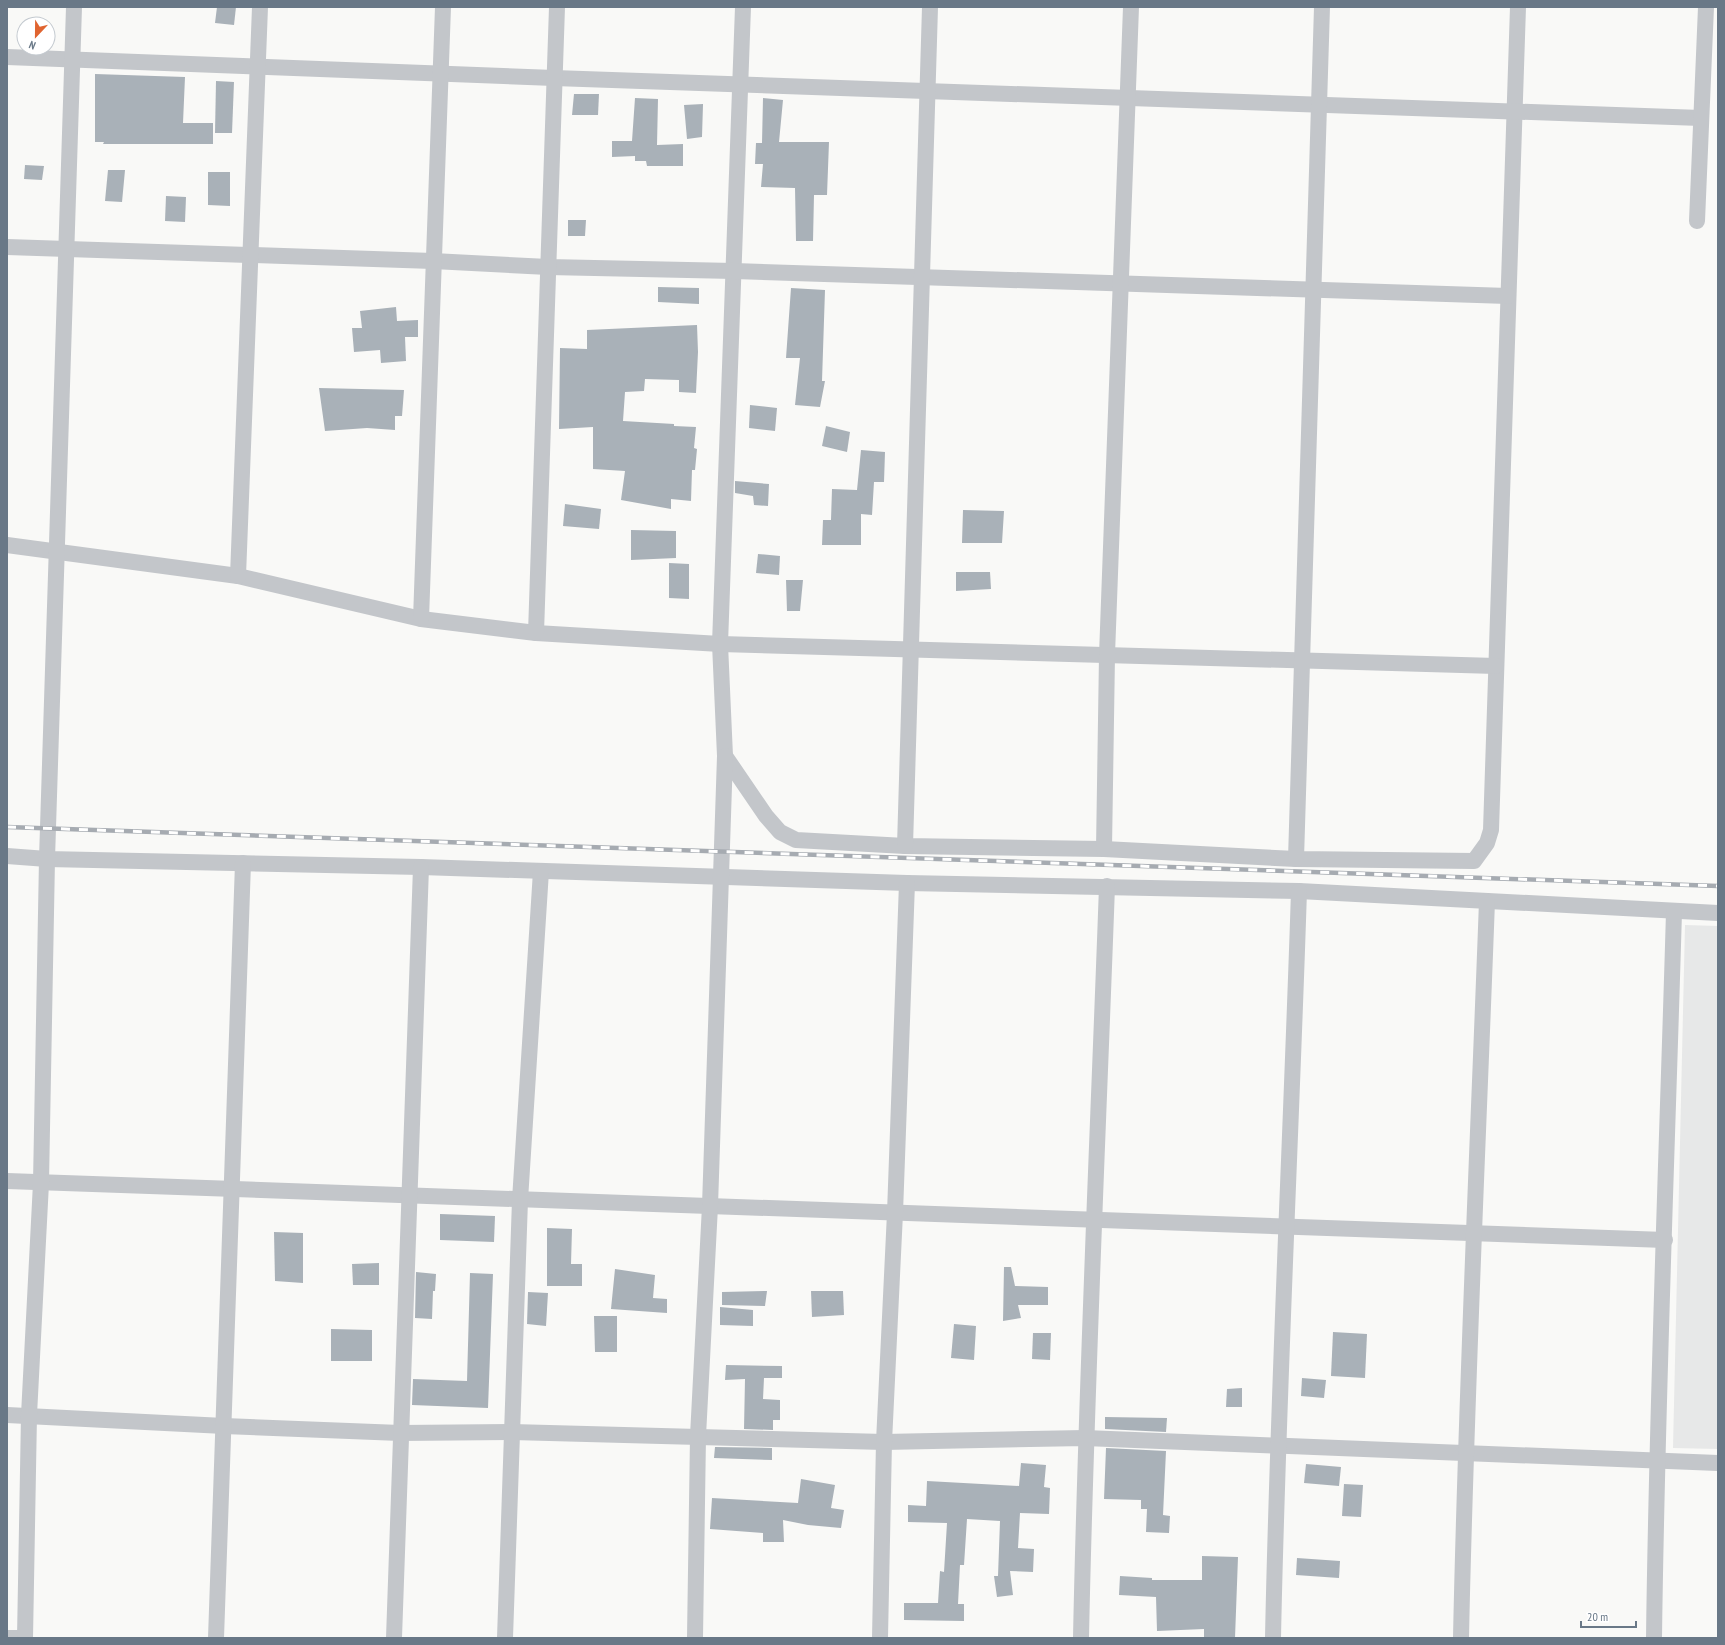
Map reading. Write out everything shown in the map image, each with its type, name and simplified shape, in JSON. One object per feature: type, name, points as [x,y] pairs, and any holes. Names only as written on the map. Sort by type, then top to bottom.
[{"type":"street","points":[[26,1638],[29,1416],[41,1183],[55,551],[74,7]]},
{"type":"street","points":[[238,576],[260,7]]},
{"type":"street","points":[[420,619],[443,7]]},
{"type":"street","points":[[536,633],[557,7]]},
{"type":"street","points":[[695,1638],[698,1436],[710,1206],[726,756],[720,644],[743,7]]},
{"type":"street","points":[[905,846],[930,7]]},
{"type":"street","points":[[1104,850],[1107,655],[1131,7]]},
{"type":"street","points":[[1296,859],[1322,7]]},
{"type":"street","points":[[726,756],[766,816],[780,832],[796,840],[905,846],[1104,850],[1296,859],[1474,861],[1487,843],[1491,830],[1518,7]]},
{"type":"street","points":[[1697,221],[1706,7]]},
{"type":"street","points":[[7,57],[440,72],[554,78],[740,83],[1702,118]]},
{"type":"street","points":[[7,247],[433,261],[548,267],[734,271],[1508,296]]},
{"type":"street","points":[[7,545],[238,576],[420,619],[536,633],[720,644],[1496,666]]},
{"type":"street","points":[[7,856],[47,859],[421,867],[907,883],[1299,891],[1674,912],[1718,913]]},
{"type":"street","points":[[216,1638],[243,863]]},
{"type":"street","points":[[394,1638],[421,867]]},
{"type":"street","points":[[505,1638],[520,1200],[541,871]]},
{"type":"street","points":[[880,1638],[884,1442],[895,1213],[907,883]]},
{"type":"street","points":[[1081,1638],[1085,1438],[1096,1220],[1107,886]]},
{"type":"street","points":[[1273,1638],[1277,1446],[1288,1227],[1299,891]]},
{"type":"street","points":[[1461,1638],[1465,1453],[1475,1233],[1487,901]]},
{"type":"street","points":[[1654,1638],[1656,1460],[1665,1240],[1674,912]]},
{"type":"street","points":[[7,1181],[1665,1240]]},
{"type":"street","points":[[7,1415],[400,1433],[512,1432],[884,1442],[1085,1438],[1718,1463]]},
{"type":"street","points":[[7,1638],[19,1638]]},
{"type":"shaded area","points":[[1685,925],[1718,926],[1718,1449],[1673,1448]]},
{"type":"building","points":[[217,7],[236,7],[234,25],[215,23]]},
{"type":"building","points":[[95,74],[185,77],[183,123],[213,123],[213,144],[103,144],[104,142],[95,142]]},
{"type":"building","points":[[216,81],[234,82],[232,133],[215,133]]},
{"type":"building","points":[[574,94],[599,94],[598,115],[572,115]]},
{"type":"building","points":[[635,98],[658,99],[657,145],[683,144],[683,166],[647,166],[646,161],[635,161],[635,156],[612,157],[612,141],[632,141]]},
{"type":"building","points":[[763,98],[783,100],[779,142],[829,142],[827,195],[814,195],[813,241],[796,241],[795,188],[761,187],[763,164],[755,164],[756,143],[762,143]]},
{"type":"building","points":[[703,104],[702,137],[687,139],[684,105]]},
{"type":"building","points":[[25,165],[44,166],[42,180],[24,179]]},
{"type":"building","points":[[108,170],[125,170],[122,202],[105,201]]},
{"type":"building","points":[[208,172],[230,172],[230,206],[208,205]]},
{"type":"building","points":[[166,196],[186,197],[185,222],[165,221]]},
{"type":"building","points":[[568,220],[586,220],[585,236],[568,236]]},
{"type":"building","points":[[658,287],[699,288],[699,304],[658,302]]},
{"type":"building","points":[[791,288],[825,290],[822,381],[825,381],[820,407],[795,405],[800,358],[786,358]]},
{"type":"building","points":[[396,307],[397,321],[418,320],[418,337],[405,337],[406,361],[381,363],[380,350],[354,352],[352,328],[362,328],[360,311]]},
{"type":"building","points":[[697,325],[698,352],[696,393],[679,392],[679,380],[645,379],[644,391],[625,392],[623,421],[696,427],[694,448],[697,449],[695,470],[692,470],[691,501],[671,499],[671,509],[621,500],[625,471],[593,469],[593,427],[559,429],[560,348],[587,349],[587,330]]},
{"type":"building","points":[[319,388],[404,390],[402,416],[395,416],[395,430],[367,428],[325,431]]},
{"type":"building","points":[[750,405],[777,408],[775,431],[749,428]]},
{"type":"building","points":[[826,426],[850,432],[847,452],[822,446]]},
{"type":"building","points":[[861,450],[885,452],[884,482],[874,482],[872,515],[861,514],[861,545],[822,545],[823,520],[831,520],[832,489],[857,490]]},
{"type":"building","points":[[735,481],[769,484],[768,506],[754,505],[753,496],[735,493]]},
{"type":"building","points":[[565,504],[601,509],[599,529],[563,526]]},
{"type":"building","points":[[963,510],[1004,511],[1002,543],[962,543]]},
{"type":"building","points":[[631,530],[676,531],[676,558],[631,560]]},
{"type":"building","points":[[758,554],[780,556],[779,575],[756,573]]},
{"type":"building","points":[[669,563],[689,564],[689,599],[669,598]]},
{"type":"building","points":[[956,572],[990,572],[991,589],[956,591]]},
{"type":"building","points":[[786,580],[803,580],[800,611],[787,611]]},
{"type":"building","points":[[440,1214],[495,1216],[494,1242],[440,1240]]},
{"type":"building","points":[[547,1228],[572,1229],[571,1264],[582,1264],[582,1286],[547,1286]]},
{"type":"building","points":[[274,1232],[303,1233],[303,1283],[275,1281]]},
{"type":"building","points":[[379,1263],[379,1285],[353,1285],[352,1264]]},
{"type":"building","points":[[1004,1267],[1011,1267],[1015,1286],[1048,1287],[1048,1305],[1018,1305],[1021,1318],[1003,1321]]},
{"type":"building","points":[[615,1269],[655,1275],[653,1298],[667,1299],[667,1313],[611,1309]]},
{"type":"building","points":[[416,1272],[436,1274],[435,1291],[433,1291],[432,1319],[415,1318]]},
{"type":"building","points":[[470,1273],[493,1274],[488,1408],[412,1405],[413,1379],[467,1381]]},
{"type":"building","points":[[767,1291],[765,1306],[722,1305],[722,1292]]},
{"type":"building","points":[[811,1291],[843,1291],[844,1315],[812,1317]]},
{"type":"building","points":[[528,1292],[548,1293],[546,1326],[527,1324]]},
{"type":"building","points":[[720,1307],[753,1310],[753,1326],[720,1325]]},
{"type":"building","points":[[594,1316],[617,1316],[617,1352],[595,1352]]},
{"type":"building","points":[[954,1324],[976,1326],[974,1360],[951,1358]]},
{"type":"building","points":[[331,1329],[372,1330],[372,1361],[331,1361]]},
{"type":"building","points":[[1333,1332],[1367,1334],[1365,1378],[1331,1376]]},
{"type":"building","points":[[1033,1333],[1051,1333],[1050,1360],[1032,1359]]},
{"type":"building","points":[[726,1365],[782,1366],[782,1378],[764,1378],[763,1399],[780,1400],[780,1420],[773,1420],[773,1430],[744,1429],[745,1379],[725,1380]]},
{"type":"building","points":[[1302,1378],[1326,1380],[1324,1398],[1301,1396]]},
{"type":"building","points":[[1242,1388],[1242,1407],[1226,1407],[1227,1389]]},
{"type":"building","points":[[1105,1417],[1167,1418],[1166,1432],[1105,1429]]},
{"type":"building","points":[[715,1447],[772,1448],[772,1460],[714,1458]]},
{"type":"building","points":[[1106,1448],[1166,1451],[1163,1515],[1170,1516],[1169,1533],[1146,1532],[1147,1509],[1141,1509],[1141,1500],[1104,1499]]},
{"type":"building","points":[[1021,1463],[1046,1465],[1044,1487],[1050,1488],[1049,1514],[1020,1513],[1018,1548],[1034,1549],[1033,1572],[1010,1571],[1013,1595],[997,1597],[994,1576],[998,1576],[1000,1521],[967,1519],[964,1565],[960,1565],[958,1604],[964,1604],[964,1621],[904,1620],[904,1603],[938,1603],[940,1571],[944,1572],[947,1523],[908,1522],[908,1505],[926,1506],[927,1481],[1019,1486]]},
{"type":"building","points":[[1306,1464],[1341,1467],[1339,1486],[1304,1483]]},
{"type":"building","points":[[801,1479],[835,1485],[831,1508],[844,1510],[841,1528],[808,1525],[783,1520],[784,1542],[763,1542],[763,1533],[710,1529],[712,1498],[798,1503]]},
{"type":"building","points":[[1344,1484],[1363,1485],[1361,1517],[1342,1516]]},
{"type":"building","points":[[1202,1556],[1238,1557],[1235,1638],[1204,1638],[1204,1629],[1157,1631],[1156,1597],[1119,1595],[1120,1576],[1152,1578],[1152,1580],[1202,1580]]},
{"type":"building","points":[[1297,1558],[1340,1561],[1339,1578],[1296,1575]]},
{"type":"railway","points":[[7,827],[1718,886]]}]
